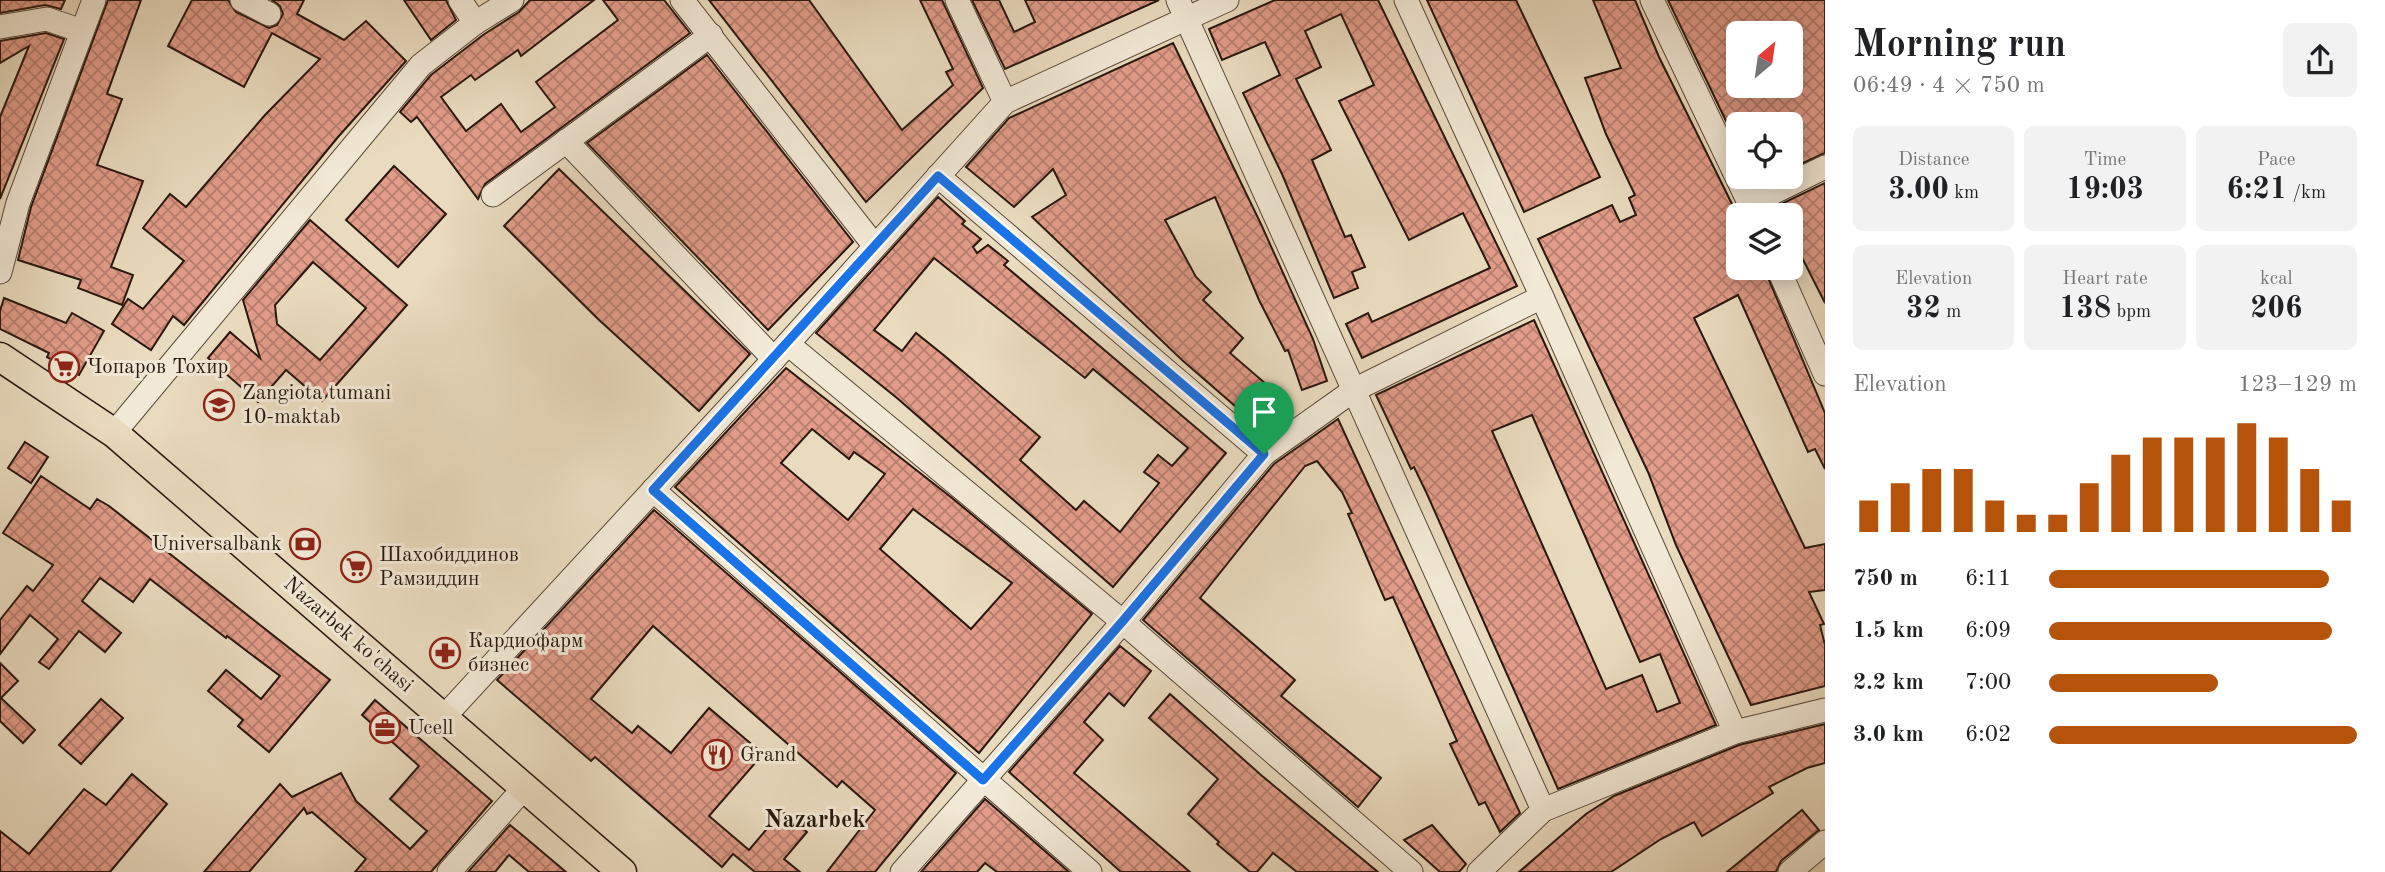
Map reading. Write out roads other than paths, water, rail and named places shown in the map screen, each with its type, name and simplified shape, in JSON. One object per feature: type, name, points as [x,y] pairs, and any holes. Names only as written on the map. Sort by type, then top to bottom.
[{"type":"main road","name":"Nazarbek ko'chasi","points":[[1,363],[114,433],[622,872]]},
{"type":"street","points":[[0,272],[18,203],[94,0]]},
{"type":"street","points":[[242,0],[269,14]]},
{"type":"street","points":[[460,0],[475,23]]},
{"type":"street","points":[[114,433],[421,65],[475,23],[512,0]]},
{"type":"street","points":[[682,0],[874,246]]},
{"type":"street","points":[[957,0],[1005,102]]},
{"type":"street","points":[[443,718],[781,351],[1005,102],[1183,10],[1227,0]]},
{"type":"street","points":[[1406,0],[1542,297],[1735,732]]},
{"type":"street","points":[[1652,0],[1750,203]]},
{"type":"street","points":[[1183,10],[1543,810]]},
{"type":"street","points":[[0,27],[47,19],[82,31]]},
{"type":"street","points":[[493,195],[711,35]]},
{"type":"street","points":[[566,141],[781,351],[1122,622],[1411,872]]},
{"type":"street","points":[[1763,203],[1825,167]]},
{"type":"street","points":[[938,176],[1264,454]]},
{"type":"street","points":[[1783,280],[1825,374]]},
{"type":"street","points":[[902,872],[1122,622],[1264,454],[1354,390],[1542,297]]},
{"type":"street","points":[[653,490],[1090,872]]},
{"type":"street","points":[[1479,872],[1543,810],[1735,732],[1825,710]]},
{"type":"street","points":[[449,872],[524,788]]},
{"type":"street","points":[[1790,872],[1825,842]]},
{"type":"place","name":"Чопаров Тохир","points":[[64,367]]},
{"type":"place","name":"Zangiota tumani 10-maktab","points":[[219,405]]},
{"type":"place","name":"Universalbank","points":[[305,544]]},
{"type":"place","name":"Шахобиддинов Рамзиддин","points":[[356,567]]},
{"type":"place","name":"Кардиофарм бизнес","points":[[445,653]]},
{"type":"place","name":"Ucell","points":[[385,728]]},
{"type":"place","name":"Grand","points":[[717,755]]},
{"type":"district","name":"Nazarbek","points":[[815,821]]}]
